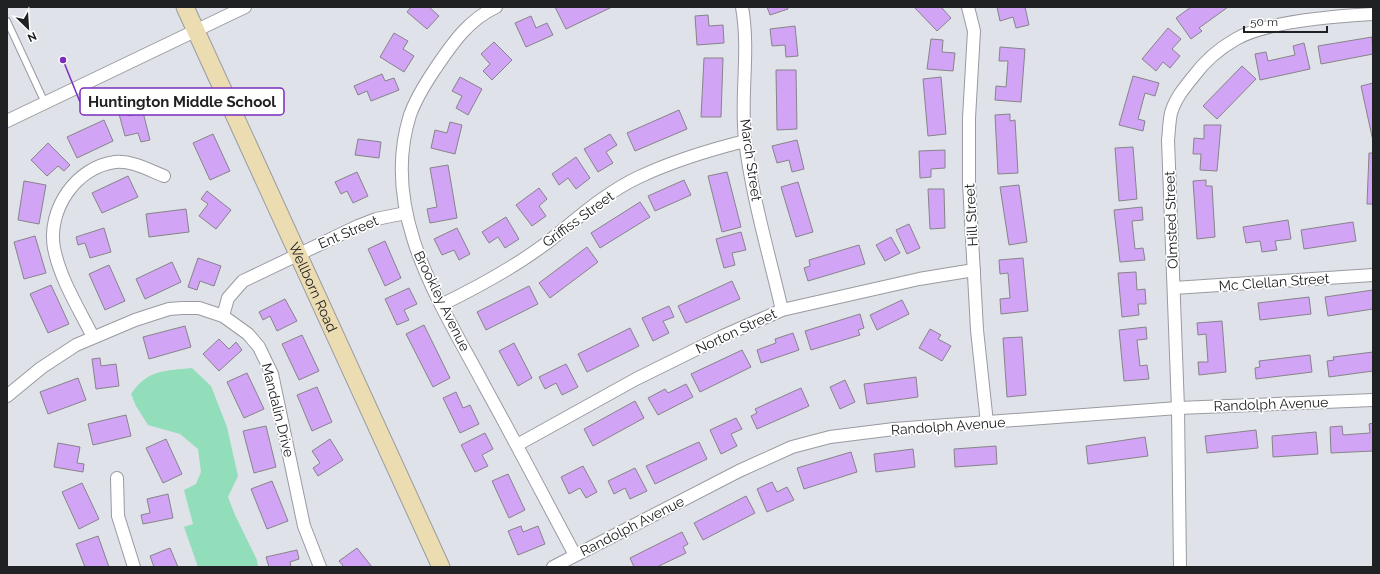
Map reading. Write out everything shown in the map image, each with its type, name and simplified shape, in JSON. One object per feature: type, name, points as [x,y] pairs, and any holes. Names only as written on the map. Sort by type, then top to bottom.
[{"type":"street","name":"Wellborn Road","points":[[184,7],[441,567]]},
{"type":"street","points":[[7,121],[195,30],[232,10],[245,7]]},
{"type":"street","name":"Brookley Avenue","points":[[496,7],[479,17],[455,40],[416,99],[410,114],[403,146],[402,163],[406,212],[418,257],[441,305],[575,555]]},
{"type":"street","name":"March Street","points":[[742,7],[746,47],[743,118],[745,141],[756,200],[782,310]]},
{"type":"street","name":"Hill Street","points":[[968,7],[974,31],[969,118],[969,183],[977,330],[987,423]]},
{"type":"street","name":"Olmsted Street","points":[[1180,567],[1178,408],[1168,140],[1171,113],[1177,98],[1198,70],[1224,47],[1236,39],[1268,28],[1336,12],[1373,14]]},
{"type":"street","name":"Griffiss Street","points":[[441,305],[484,284],[506,270],[552,238],[586,209],[638,177],[694,154],[745,141]]},
{"type":"street","points":[[93,337],[58,264],[54,246],[53,228],[58,210],[67,194],[80,177],[96,167],[116,162],[134,164],[164,176]]},
{"type":"street","name":"Ent Street","points":[[223,316],[228,298],[243,281],[358,226],[376,219],[406,212]]},
{"type":"street","name":"Norton Street","points":[[517,445],[636,379],[723,336],[782,310],[918,279],[974,270]]},
{"type":"street","name":"Mc Clellan Street","points":[[1174,288],[1373,275]]},
{"type":"street","name":"Mandalin Drive","points":[[7,396],[58,356],[93,337],[169,309],[198,308],[223,316],[235,323],[252,338],[265,357],[272,374],[304,526],[320,567]]},
{"type":"street","name":"Randolph Avenue","points":[[553,567],[739,471],[792,447],[837,436],[894,429],[1178,408],[1373,400]]},
{"type":"street","points":[[117,478],[118,516],[134,567]]},
{"type":"lane","points":[[7,21],[45,103]]},
{"type":"green space","points":[[192,368],[211,386],[227,427],[238,476],[228,497],[257,560],[258,567],[198,567],[184,527],[193,524],[184,490],[196,484],[201,472],[198,449],[180,434],[148,425],[136,406],[131,394],[144,380],[158,373]]},
{"type":"building","points":[[411,7],[429,7],[439,16],[427,29],[407,12]]},
{"type":"building","points":[[555,7],[612,7],[566,29]]},
{"type":"building","points":[[767,7],[787,7],[788,9],[770,15]]},
{"type":"building","points":[[914,7],[941,7],[951,18],[937,31]]},
{"type":"building","points":[[997,7],[1025,7],[1029,25],[1016,28],[1013,17],[1000,21]]},
{"type":"building","points":[[1191,7],[1228,7],[1199,28],[1202,31],[1191,39],[1176,18]]},
{"type":"building","points":[[708,15],[709,26],[723,25],[724,43],[697,45],[695,16]]},
{"type":"building","points":[[531,16],[536,28],[547,23],[553,35],[526,47],[515,23]]},
{"type":"building","points":[[795,26],[798,56],[786,57],[785,45],[772,46],[770,29]]},
{"type":"building","points":[[1168,28],[1181,39],[1172,49],[1180,56],[1170,68],[1163,62],[1156,71],[1142,59]]},
{"type":"building","points":[[394,33],[408,41],[403,49],[414,56],[404,72],[380,57]]},
{"type":"building","points":[[1372,37],[1373,54],[1321,64],[1318,46]]},
{"type":"building","points":[[931,39],[943,40],[942,52],[955,53],[953,71],[927,69]]},
{"type":"building","points":[[494,42],[512,60],[492,80],[483,71],[490,64],[481,54]]},
{"type":"building","points":[[1304,43],[1310,69],[1260,80],[1255,54],[1266,52],[1268,61],[1295,55],[1293,46]]},
{"type":"building","points":[[1000,47],[1025,49],[1021,102],[995,100],[996,86],[1006,87],[1008,61],[999,61]]},
{"type":"building","points":[[704,58],[723,58],[721,117],[701,117]]},
{"type":"building","points":[[1242,66],[1256,79],[1217,119],[1203,106]]},
{"type":"building","points":[[776,70],[796,70],[797,129],[777,130]]},
{"type":"building","points":[[382,74],[385,81],[394,78],[399,90],[371,101],[367,91],[358,95],[354,86]]},
{"type":"building","points":[[1133,76],[1159,83],[1155,96],[1145,93],[1138,119],[1145,121],[1143,131],[1119,125]]},
{"type":"building","points":[[460,77],[482,89],[468,115],[456,108],[462,96],[452,91]]},
{"type":"building","points":[[941,77],[946,134],[928,136],[923,79]]},
{"type":"building","points":[[1373,83],[1373,141],[1361,86]]},
{"type":"building","points":[[679,110],[687,129],[635,151],[627,133]]},
{"type":"building","points":[[128,111],[129,116],[143,112],[150,140],[141,142],[138,133],[125,136],[119,114]]},
{"type":"building","points":[[1010,114],[1010,121],[1015,120],[1018,173],[998,174],[995,115]]},
{"type":"building","points":[[104,120],[113,141],[77,158],[67,137]]},
{"type":"building","points":[[450,122],[462,125],[455,154],[431,148],[435,130],[447,133]]},
{"type":"building","points":[[1204,125],[1221,125],[1217,171],[1200,170],[1201,154],[1193,154],[1194,138],[1204,139]]},
{"type":"building","points":[[213,134],[230,171],[210,180],[193,143]]},
{"type":"building","points":[[610,134],[617,145],[606,152],[613,163],[598,172],[584,149]]},
{"type":"building","points":[[358,139],[381,142],[379,158],[355,155]]},
{"type":"building","points":[[797,140],[804,169],[792,172],[789,160],[777,163],[772,146]]},
{"type":"building","points":[[48,143],[70,165],[64,171],[58,166],[47,176],[31,160]]},
{"type":"building","points":[[1133,147],[1137,199],[1119,201],[1115,148]]},
{"type":"building","points":[[945,150],[945,168],[931,169],[931,177],[920,178],[919,151]]},
{"type":"building","points":[[1369,153],[1373,153],[1373,204],[1367,204]]},
{"type":"building","points":[[576,157],[590,178],[576,189],[568,178],[559,185],[552,174]]},
{"type":"building","points":[[448,165],[457,218],[430,223],[427,209],[437,207],[430,168]]},
{"type":"building","points":[[357,172],[368,196],[353,203],[347,191],[341,194],[335,182]]},
{"type":"building","points":[[727,172],[741,227],[722,232],[708,176]]},
{"type":"building","points":[[128,176],[138,197],[102,213],[92,193]]},
{"type":"building","points":[[684,180],[691,195],[655,211],[648,196]]},
{"type":"building","points":[[1206,180],[1206,186],[1212,186],[1215,237],[1197,239],[1193,181]]},
{"type":"building","points":[[24,181],[46,185],[39,224],[18,220]]},
{"type":"building","points":[[798,182],[813,232],[796,237],[781,187]]},
{"type":"building","points":[[1019,185],[1027,242],[1009,245],[1000,187]]},
{"type":"building","points":[[539,188],[547,199],[539,206],[546,216],[532,226],[516,205]]},
{"type":"building","points":[[928,189],[944,189],[945,228],[930,229]]},
{"type":"building","points":[[207,191],[231,210],[216,229],[199,216],[208,204],[201,199]]},
{"type":"building","points":[[640,202],[650,217],[600,248],[591,233]]},
{"type":"building","points":[[1142,207],[1143,220],[1132,221],[1135,249],[1143,248],[1145,260],[1120,262],[1114,210]]},
{"type":"building","points":[[186,209],[189,232],[149,237],[146,214]]},
{"type":"building","points":[[506,217],[519,239],[505,248],[498,237],[489,243],[482,232]]},
{"type":"building","points":[[1288,220],[1291,239],[1275,241],[1277,250],[1262,252],[1260,241],[1246,243],[1243,227]]},
{"type":"building","points":[[1353,222],[1356,241],[1304,249],[1301,230]]},
{"type":"building","points":[[909,224],[920,248],[907,254],[896,230]]},
{"type":"building","points":[[104,228],[111,252],[90,258],[85,243],[78,245],[76,237]]},
{"type":"building","points":[[457,228],[470,254],[459,260],[454,250],[442,255],[434,239]]},
{"type":"building","points":[[741,232],[746,250],[732,253],[735,265],[724,268],[716,239]]},
{"type":"building","points":[[35,236],[46,273],[24,279],[14,242]]},
{"type":"building","points":[[891,237],[900,253],[885,261],[876,245]]},
{"type":"building","points":[[385,241],[401,278],[385,286],[368,249]]},
{"type":"building","points":[[859,245],[865,264],[808,281],[804,268],[810,266],[809,260]]},
{"type":"building","points":[[587,247],[598,262],[550,298],[539,283]]},
{"type":"building","points":[[198,258],[221,266],[214,286],[200,281],[197,290],[188,287]]},
{"type":"building","points":[[1023,258],[1028,311],[1001,314],[1000,299],[1010,298],[1008,273],[1000,274],[999,260]]},
{"type":"building","points":[[172,262],[181,282],[145,299],[136,279]]},
{"type":"building","points":[[109,265],[125,301],[105,310],[89,274]]},
{"type":"building","points":[[1136,272],[1137,290],[1145,289],[1146,304],[1138,304],[1139,315],[1122,317],[1118,273]]},
{"type":"building","points":[[732,281],[740,299],[686,323],[678,306]]},
{"type":"building","points":[[51,285],[69,324],[48,333],[30,294]]},
{"type":"building","points":[[529,286],[538,304],[486,330],[477,312]]},
{"type":"building","points":[[409,288],[417,304],[404,310],[409,320],[397,325],[385,299]]},
{"type":"building","points":[[1373,290],[1373,309],[1328,316],[1325,297]]},
{"type":"building","points":[[1309,297],[1311,314],[1260,320],[1258,303]]},
{"type":"building","points":[[285,299],[297,321],[277,331],[270,316],[263,320],[259,312]]},
{"type":"building","points":[[902,300],[909,314],[877,330],[870,315]]},
{"type":"building","points":[[669,306],[674,317],[663,321],[669,333],[653,341],[642,318]]},
{"type":"building","points":[[860,314],[864,328],[858,330],[860,335],[811,350],[805,331]]},
{"type":"building","points":[[1222,321],[1226,372],[1199,375],[1198,362],[1208,362],[1206,334],[1198,335],[1197,323]]},
{"type":"building","points":[[424,325],[450,378],[433,387],[406,334]]},
{"type":"building","points":[[185,326],[191,347],[149,359],[143,337]]},
{"type":"building","points":[[1146,327],[1147,339],[1137,340],[1140,366],[1147,365],[1149,379],[1124,381],[1119,330]]},
{"type":"building","points":[[630,328],[639,346],[587,372],[578,354]]},
{"type":"building","points":[[930,329],[941,335],[938,339],[951,346],[942,361],[919,348]]},
{"type":"building","points":[[793,333],[799,350],[761,363],[757,350],[776,343],[775,339]]},
{"type":"building","points":[[302,335],[319,371],[299,380],[282,344]]},
{"type":"building","points":[[1022,337],[1026,395],[1007,397],[1003,338]]},
{"type":"building","points":[[219,339],[229,349],[236,342],[242,350],[219,371],[203,354]]},
{"type":"building","points":[[514,343],[532,378],[518,386],[499,351]]},
{"type":"building","points":[[742,350],[751,367],[700,392],[691,374]]},
{"type":"building","points":[[1373,352],[1373,371],[1329,377],[1327,361],[1334,360],[1333,357]]},
{"type":"building","points":[[1310,355],[1312,372],[1256,379],[1255,368],[1260,367],[1259,361]]},
{"type":"building","points":[[100,358],[101,366],[116,364],[119,386],[96,389],[92,359]]},
{"type":"building","points":[[566,364],[578,387],[562,395],[556,383],[545,389],[539,377]]},
{"type":"building","points":[[247,373],[264,409],[244,418],[227,382]]},
{"type":"building","points":[[916,377],[918,397],[867,404],[864,384]]},
{"type":"building","points":[[78,378],[86,400],[48,414],[40,392]]},
{"type":"building","points":[[845,380],[855,402],[840,409],[830,387]]},
{"type":"building","points":[[686,384],[693,397],[658,415],[648,398],[665,389],[668,393]]},
{"type":"building","points":[[317,387],[332,422],[312,431],[297,395]]},
{"type":"building","points":[[801,388],[809,406],[757,429],[751,416],[757,413],[755,409]]},
{"type":"building","points":[[456,392],[463,408],[470,405],[479,424],[460,433],[443,398]]},
{"type":"building","points":[[635,401],[644,418],[593,446],[584,429]]},
{"type":"building","points":[[126,415],[131,436],[93,445],[88,424]]},
{"type":"building","points":[[736,418],[742,429],[731,434],[737,446],[721,454],[710,430]]},
{"type":"building","points":[[1373,423],[1373,451],[1331,453],[1330,427],[1342,426],[1343,435],[1370,433],[1369,424]]},
{"type":"building","points":[[266,426],[276,467],[254,473],[243,431]]},
{"type":"building","points":[[1256,430],[1258,448],[1207,453],[1205,436]]},
{"type":"building","points":[[1316,432],[1318,454],[1273,457],[1272,436]]},
{"type":"building","points":[[485,433],[493,449],[482,455],[488,466],[475,472],[461,445]]},
{"type":"building","points":[[1145,437],[1148,456],[1088,464],[1086,446]]},
{"type":"building","points":[[166,439],[182,474],[163,483],[146,448]]},
{"type":"building","points":[[330,439],[343,460],[318,476],[313,468],[320,463],[312,451]]},
{"type":"building","points":[[699,442],[707,459],[655,484],[646,466]]},
{"type":"building","points":[[58,443],[80,447],[77,463],[84,464],[83,472],[54,467]]},
{"type":"building","points":[[996,446],[997,464],[955,467],[954,449]]},
{"type":"building","points":[[913,449],[915,467],[876,472],[874,454]]},
{"type":"building","points":[[851,452],[857,472],[804,489],[797,468]]},
{"type":"building","points":[[583,466],[597,492],[586,498],[580,488],[569,494],[561,477]]},
{"type":"building","points":[[635,468],[647,491],[630,499],[625,488],[614,494],[608,481]]},
{"type":"building","points":[[508,474],[525,510],[509,518],[492,481]]},
{"type":"building","points":[[272,481],[288,521],[267,529],[251,489]]},
{"type":"building","points":[[772,482],[777,492],[787,487],[794,500],[767,512],[757,489]]},
{"type":"building","points":[[82,483],[99,519],[79,529],[62,492]]},
{"type":"building","points":[[168,494],[173,518],[143,524],[141,515],[150,513],[147,499]]},
{"type":"building","points":[[746,496],[755,513],[703,540],[694,523]]},
{"type":"building","points":[[521,526],[523,532],[538,526],[545,544],[518,555],[508,531]]},
{"type":"building","points":[[682,532],[688,544],[683,547],[686,553],[657,567],[634,567],[630,558]]},
{"type":"building","points":[[98,536],[109,567],[85,567],[76,544]]},
{"type":"building","points":[[170,548],[178,567],[154,567],[150,556]]},
{"type":"building","points":[[357,548],[372,567],[344,567],[339,561]]},
{"type":"building","points":[[297,550],[299,559],[290,562],[291,567],[269,567],[266,557]]},
{"type":"place","name":"Huntington Middle School","points":[[63,60]]}]
